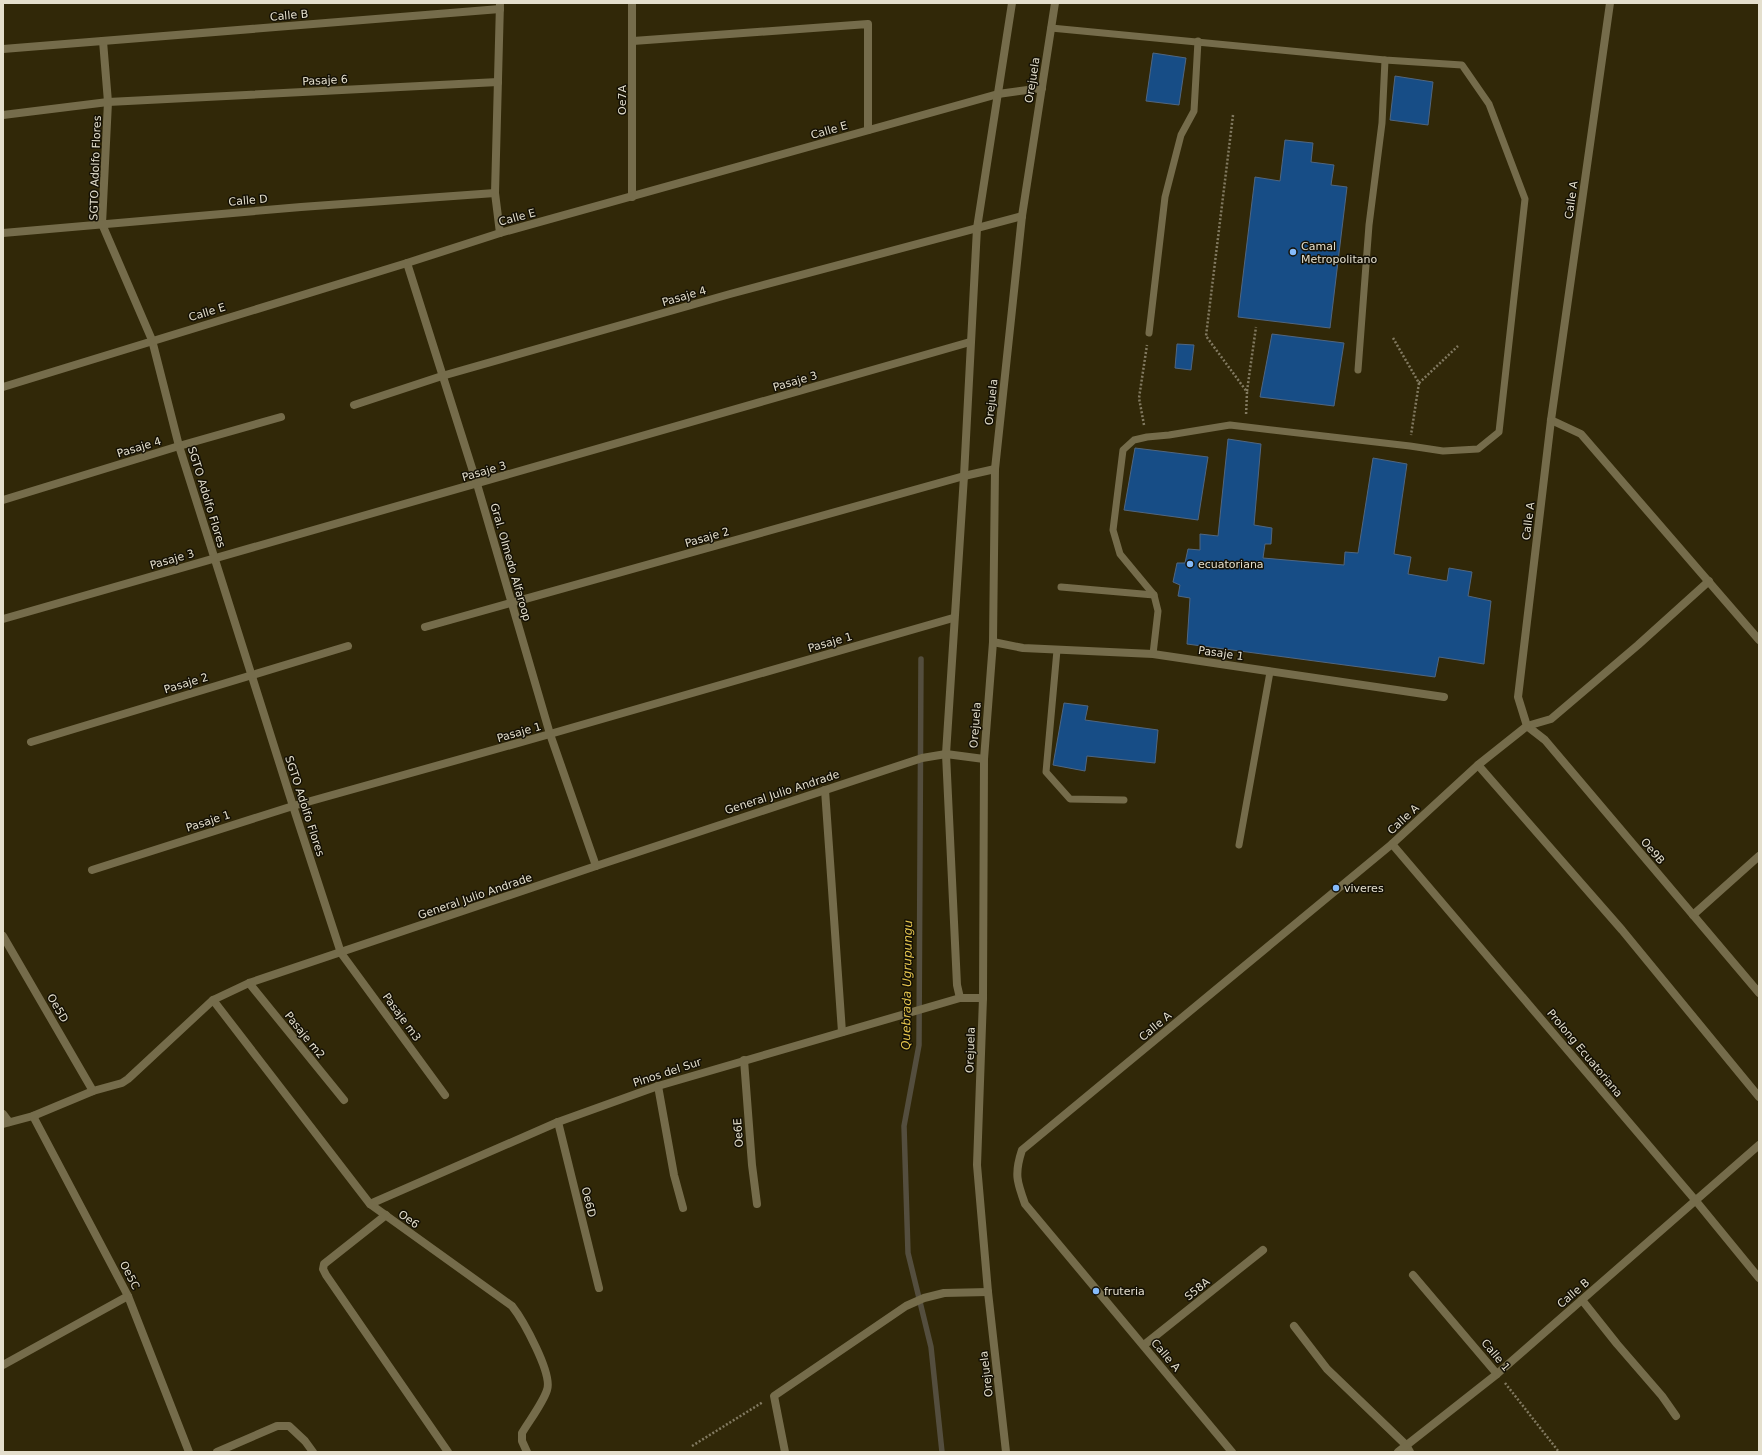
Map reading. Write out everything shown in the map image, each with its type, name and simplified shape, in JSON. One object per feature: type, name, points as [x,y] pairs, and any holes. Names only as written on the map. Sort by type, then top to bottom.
[{"type":"street","name":"Oe7A","points":[[632,3],[632,197]]},
{"type":"street","points":[[960,998],[957,985],[946,754],[953,618],[964,476],[977,228],[1012,3]]},
{"type":"street","name":"Orejuela","points":[[1006,1452],[988,1292],[977,1166],[982,998],[984,759],[993,642],[995,469],[1022,216],[1055,3]]},
{"type":"street","name":"Calle A","points":[[1232,1452],[1025,1204],[1017,1182],[1018,1165],[1022,1150],[1392,844],[1478,765],[1527,726],[1518,696],[1551,420],[1610,3]]},
{"type":"street","points":[[500,6],[495,193],[500,233]]},
{"type":"street","name":"Calle B","points":[[3,49],[500,6]]},
{"type":"street","points":[[633,41],[868,24],[868,130]]},
{"type":"street","name":"SGTO Adolfo Flores","points":[[104,41],[108,102],[102,224],[152,340],[179,446],[341,953]]},
{"type":"street","name":"Pasaje 6","points":[[3,115],[108,102],[498,82]]},
{"type":"street","name":"Calle E","points":[[3,387],[500,233],[998,94],[1042,88]]},
{"type":"street","name":"Calle D","points":[[3,233],[301,207],[495,193]]},
{"type":"street","name":"Pasaje 4","points":[[354,405],[442,376],[730,294],[1022,216]]},
{"type":"street","name":"Gral. Olmedo Alfaroop","points":[[406,263],[477,484],[550,734],[596,866]]},
{"type":"street","name":"Pasaje 3","points":[[3,619],[970,342]]},
{"type":"street","name":"Pasaje 4","points":[[3,500],[179,446],[281,417]]},
{"type":"street","points":[[1551,420],[1581,434],[1710,581],[1759,640]]},
{"type":"street","name":"Pasaje 2","points":[[425,628],[964,476],[995,469]]},
{"type":"street","points":[[1527,726],[1551,719],[1710,581]]},
{"type":"street","name":"Pasaje 1","points":[[92,870],[293,806],[953,618]]},
{"type":"street","name":"Pasaje 1","points":[[993,642],[1023,648],[1153,654],[1444,697]]},
{"type":"street","name":"Pasaje 2","points":[[31,742],[348,646]]},
{"type":"street","name":"Oe9B","points":[[1527,726],[1545,740],[1759,993]]},
{"type":"street","name":"General Julio Andrade","points":[[6,1123],[33,1116],[93,1091],[128,1079],[213,1000],[249,984],[596,866],[922,758],[946,754],[984,759]]},
{"type":"street","points":[[1478,765],[1622,930],[1759,1097]]},
{"type":"street","points":[[825,790],[842,1032]]},
{"type":"street","name":"Prolong Ecuatoriana","points":[[1392,844],[1696,1201],[1759,1278]]},
{"type":"street","points":[[1693,915],[1759,856]]},
{"type":"street","name":"Oe5D","points":[[3,936],[93,1091]]},
{"type":"street","name":"Pasaje m3","points":[[341,953],[445,1094]]},
{"type":"street","name":"Pasaje m2","points":[[249,984],[344,1100]]},
{"type":"street","name":"Pinos del Sur","points":[[370,1204],[558,1122],[658,1086],[960,998],[982,998]]},
{"type":"street","name":"Oe6","points":[[213,1000],[370,1204],[512,1306],[520,1317],[546,1370],[548,1381],[547,1390],[522,1433],[522,1441],[527,1452]]},
{"type":"street","name":"Oe6E","points":[[744,1060],[752,1166],[757,1204]]},
{"type":"street","points":[[658,1086],[674,1175],[684,1208]]},
{"type":"street","points":[[3,1114],[6,1123]]},
{"type":"street","name":"Oe5C","points":[[33,1116],[128,1296],[189,1452]]},
{"type":"street","name":"Oe6D","points":[[558,1122],[599,1288]]},
{"type":"street","name":"Calle B","points":[[1398,1452],[1408,1449],[1497,1374],[1759,1145]]},
{"type":"street","points":[[386,1215],[324,1264],[323,1269],[330,1282],[448,1452]]},
{"type":"street","name":"S58A","points":[[1144,1345],[1263,1250]]},
{"type":"street","name":"Calle 1","points":[[1413,1275],[1497,1374]]},
{"type":"street","points":[[785,1452],[774,1396],[906,1306],[924,1298],[944,1293],[988,1292]]},
{"type":"street","points":[[3,1365],[128,1296]]},
{"type":"street","points":[[1582,1300],[1616,1344],[1662,1396],[1676,1416]]},
{"type":"street","points":[[1294,1326],[1327,1370],[1408,1449]]},
{"type":"street","points":[[217,1452],[252,1435],[277,1426],[289,1426],[305,1441],[313,1452]]},
{"type":"lane","points":[[1051,28],[1385,60],[1462,65],[1489,104],[1525,199],[1499,432],[1478,450],[1443,451],[1230,425],[1134,440],[1123,450],[1112,530],[1120,554],[1154,595],[1158,611],[1153,654]]},
{"type":"lane","points":[[1149,333],[1165,197],[1181,135],[1194,111],[1198,41]]},
{"type":"lane","points":[[1358,370],[1369,225],[1382,123],[1385,60]]},
{"type":"lane","points":[[1061,587],[1154,595]]},
{"type":"lane","points":[[1057,650],[1046,772],[1070,799],[1124,800]]},
{"type":"lane","points":[[1240,845],[1270,672]]},
{"type":"path","points":[[1232,115],[1206,336],[1247,392]]},
{"type":"path","points":[[1245,426],[1247,392],[1256,327]]},
{"type":"path","points":[[1147,437],[1139,398],[1149,333]]},
{"type":"path","points":[[1393,338],[1418,383],[1410,446]]},
{"type":"path","points":[[1418,383],[1458,346]]},
{"type":"path","name":"Calle 1","points":[[1497,1374],[1559,1452]]},
{"type":"path","points":[[692,1446],[774,1396]]},
{"type":"building","points":[[1153,53],[1186,58],[1179,105],[1146,101]]},
{"type":"building","points":[[1395,76],[1433,82],[1428,125],[1390,120]]},
{"type":"building","name":"Camal Metropolitano","points":[[1285,140],[1313,143],[1311,162],[1334,165],[1331,185],[1347,187],[1330,328],[1238,317],[1255,177],[1280,181]]},
{"type":"building","points":[[1272,334],[1344,343],[1334,406],[1260,397]]},
{"type":"building","points":[[1177,344],[1194,345],[1191,370],[1175,368]]},
{"type":"building","points":[[1228,439],[1261,444],[1254,525],[1272,528],[1271,544],[1265,544],[1263,558],[1344,565],[1345,552],[1358,553],[1373,458],[1407,464],[1394,554],[1411,557],[1408,574],[1447,581],[1449,568],[1472,572],[1468,596],[1491,601],[1484,664],[1439,657],[1435,677],[1187,644],[1190,598],[1178,596],[1180,585],[1173,582],[1177,563],[1185,563],[1188,549],[1200,550],[1200,534],[1218,536]]},
{"type":"building","points":[[1135,448],[1208,457],[1198,520],[1124,510]]},
{"type":"building","points":[[1064,703],[1088,706],[1085,720],[1158,730],[1155,763],[1087,756],[1085,771],[1053,765]]},
{"type":"waterway","name":"Quebrada Ugrupungu","points":[[921,659],[919,1045],[904,1126],[908,1253],[931,1347],[942,1452]]},
{"type":"place","name":"Camal Metropolitano","points":[[1293,252]]},
{"type":"place","name":"ecuatoriana","points":[[1190,564]]},
{"type":"place","name":"viveres","points":[[1336,888]]},
{"type":"place","name":"fruteria","points":[[1096,1291]]}]
